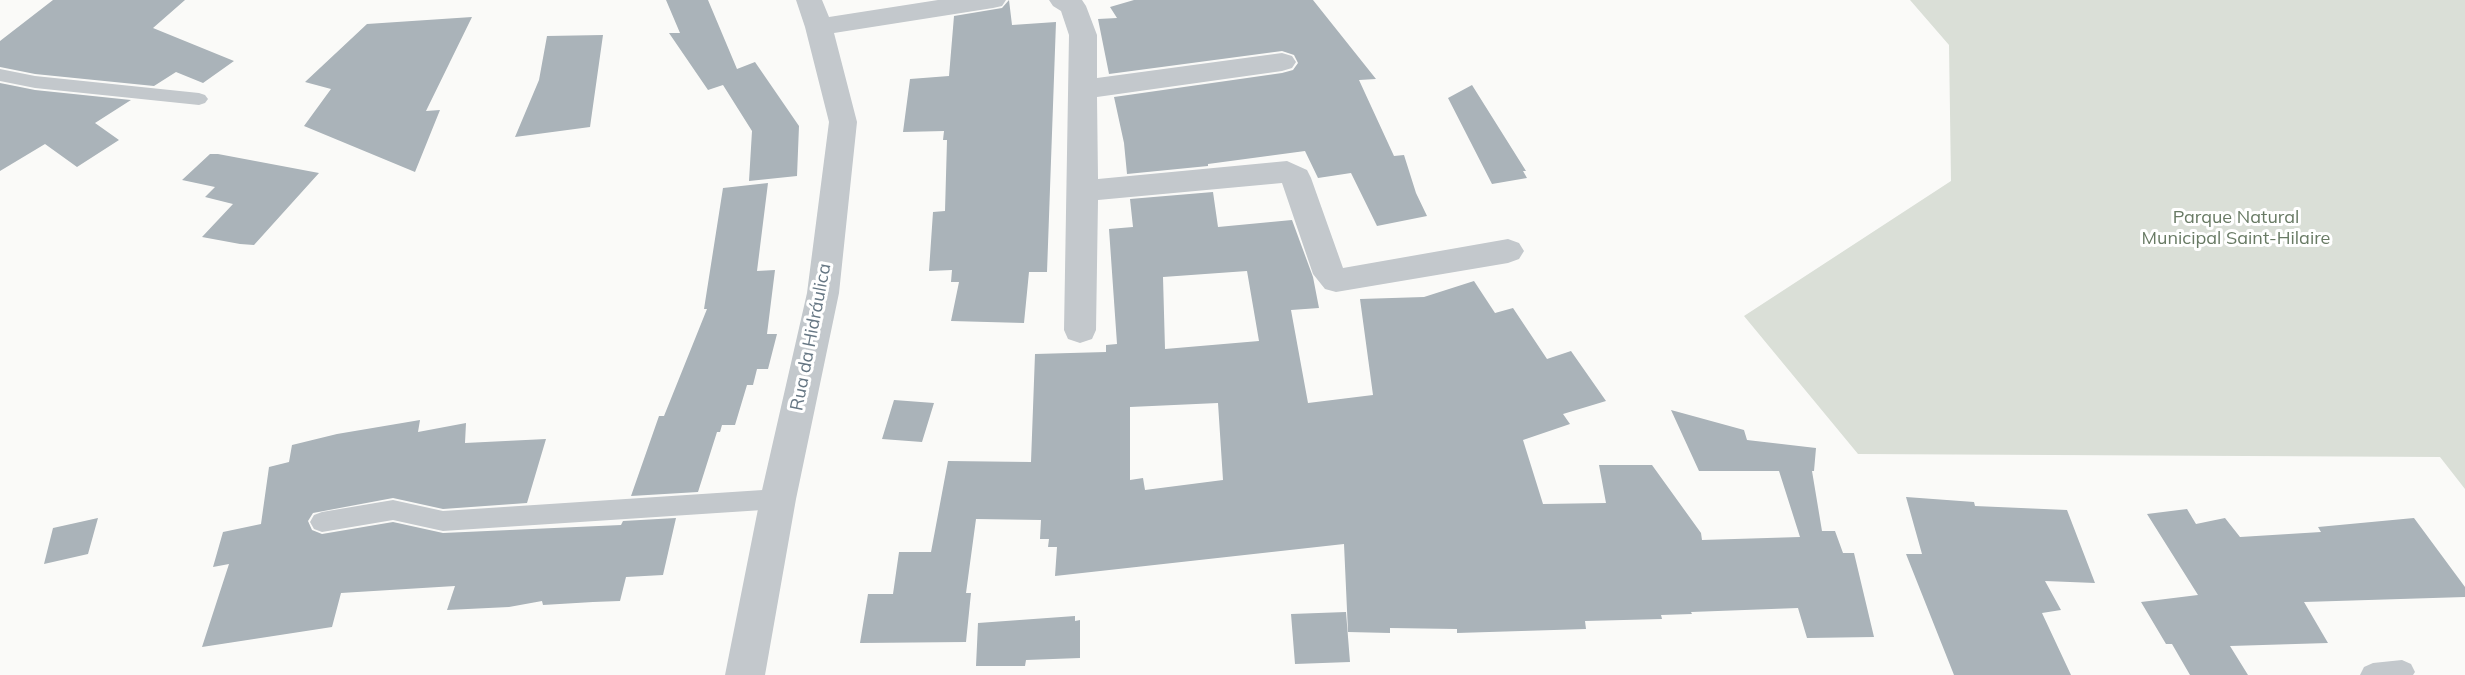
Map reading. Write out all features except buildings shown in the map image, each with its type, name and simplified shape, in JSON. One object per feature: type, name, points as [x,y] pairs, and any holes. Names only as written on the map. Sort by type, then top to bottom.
[{"type":"street","points":[[814,13],[993,0]]},
{"type":"street","points":[[1062,0],[1073,6],[1083,35],[1080,330]]},
{"type":"street","name":"Rua da Hidráulica","points":[[744,675],[778,499],[823,293],[843,122],[814,13]]},
{"type":"street","points":[[1083,88],[1282,62]]},
{"type":"street","points":[[1083,190],[1287,172],[1296,178],[1329,274],[1336,280],[1508,250]]},
{"type":"lane","points":[[0,75],[35,82],[199,99]]},
{"type":"lane","points":[[322,522],[393,510],[443,521],[778,499]]},
{"type":"lane","points":[[2373,675],[2402,672]]},
{"type":"green space","name":"Parque Natural Municipal Saint-Hilaire","points":[[1910,0],[2465,0],[2465,489],[2440,457],[1858,454],[1744,316],[1951,181],[1949,45]]}]
